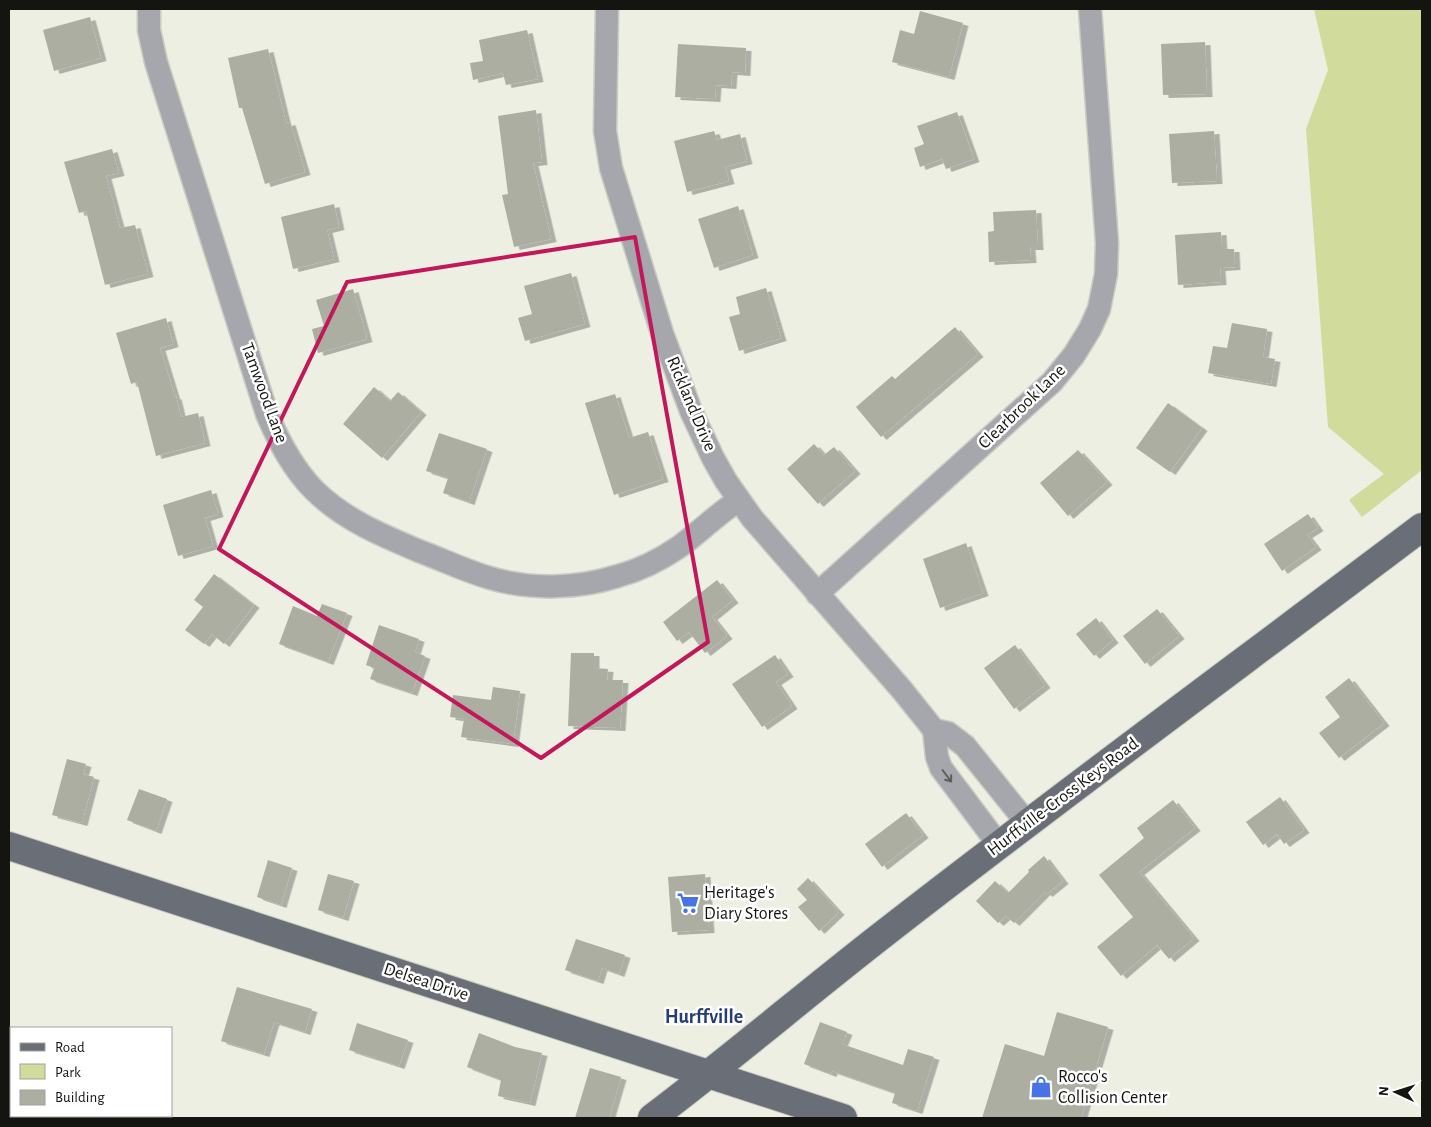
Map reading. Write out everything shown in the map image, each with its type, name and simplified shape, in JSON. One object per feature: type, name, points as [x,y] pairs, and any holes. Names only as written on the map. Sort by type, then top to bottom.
[{"type":"main road","name":"Hurffville-Cross Keys Road","points":[[652,1118],[709,1075],[999,844],[1422,527]]},
{"type":"main road","name":"Delsea Drive","points":[[9,846],[842,1118]]},
{"type":"street","name":"Tamwood Lane","points":[[149,9],[149,30],[156,62],[268,414],[278,438],[291,460],[308,483],[331,505],[356,522],[383,536],[475,573],[514,583],[556,586],[602,581],[651,564],[681,545],[738,500]]},
{"type":"street","name":"Rickland Drive","points":[[607,9],[605,131],[611,168],[662,333],[682,390],[701,435],[738,500],[752,518],[902,690],[934,730],[948,733],[965,746],[1027,823]]},
{"type":"street","name":"Clearbrook Lane","points":[[817,594],[1052,382],[1074,355],[1095,320],[1104,287],[1107,251],[1090,9]]},
{"type":"street","points":[[934,730],[937,757],[941,768],[999,844]]},
{"type":"highlighted area","points":[[635,237],[708,642],[541,758],[219,549],[347,282]]},
{"type":"green space","points":[[1314,9],[1422,9],[1422,470],[1362,517],[1349,500],[1384,474],[1328,427],[1306,129],[1328,70]]},
{"type":"building","points":[[920,11],[963,23],[949,77],[892,62],[900,30],[914,34]]},
{"type":"building","points":[[90,17],[101,58],[54,71],[43,30]]},
{"type":"building","points":[[527,30],[538,79],[506,85],[503,73],[473,80],[470,63],[483,61],[479,40]]},
{"type":"building","points":[[1205,42],[1207,94],[1163,95],[1161,44]]},
{"type":"building","points":[[678,44],[746,48],[745,73],[732,72],[731,86],[716,85],[715,99],[675,97]]},
{"type":"building","points":[[268,49],[286,123],[290,122],[305,172],[265,184],[242,108],[239,108],[228,58]]},
{"type":"building","points":[[536,110],[542,162],[533,163],[551,239],[514,247],[502,195],[508,194],[498,116]]},
{"type":"building","points":[[957,112],[974,159],[946,169],[942,159],[920,167],[914,148],[924,144],[917,126]]},
{"type":"building","points":[[714,131],[717,140],[740,134],[747,161],[725,167],[729,181],[687,192],[674,141]]},
{"type":"building","points":[[1214,131],[1217,181],[1172,183],[1169,134]]},
{"type":"building","points":[[112,149],[119,173],[106,176],[120,228],[135,225],[148,274],[105,285],[86,211],[79,213],[64,162]]},
{"type":"building","points":[[334,204],[339,227],[327,230],[334,259],[293,269],[281,217]]},
{"type":"building","points":[[738,206],[753,255],[714,268],[698,219]]},
{"type":"building","points":[[1036,210],[1038,247],[1030,247],[1031,260],[989,262],[988,232],[994,231],[993,212]]},
{"type":"building","points":[[1221,232],[1222,249],[1234,249],[1235,267],[1220,268],[1221,282],[1178,285],[1175,235]]},
{"type":"building","points":[[571,273],[585,324],[525,341],[518,318],[532,314],[524,286]]},
{"type":"building","points":[[766,288],[781,338],[739,351],[729,317],[740,314],[736,297]]},
{"type":"building","points":[[353,289],[367,339],[318,353],[312,329],[324,326],[316,300]]},
{"type":"building","points":[[166,318],[173,344],[160,348],[181,417],[198,413],[205,443],[156,456],[137,382],[131,384],[116,333]]},
{"type":"building","points":[[1232,323],[1267,329],[1263,357],[1275,359],[1271,384],[1208,373],[1213,346],[1227,348]]},
{"type":"building","points":[[955,327],[978,354],[881,437],[856,407],[892,376],[895,379]]},
{"type":"building","points":[[374,387],[390,401],[398,392],[421,412],[382,458],[343,424]]},
{"type":"building","points":[[615,394],[629,438],[648,432],[663,479],[614,495],[585,403]]},
{"type":"building","points":[[1168,403],[1202,428],[1170,472],[1136,448]]},
{"type":"building","points":[[439,433],[487,449],[469,502],[443,493],[448,478],[426,471]]},
{"type":"building","points":[[814,444],[824,455],[834,447],[855,471],[818,504],[787,469]]},
{"type":"building","points":[[1078,450],[1107,482],[1068,516],[1040,483]]},
{"type":"building","points":[[211,490],[218,514],[205,518],[213,546],[178,556],[163,505]]},
{"type":"building","points":[[1308,514],[1318,528],[1307,535],[1316,547],[1282,571],[1264,544]]},
{"type":"building","points":[[966,543],[983,593],[940,608],[923,559]]},
{"type":"building","points":[[214,574],[254,605],[224,644],[212,634],[204,644],[185,630],[203,607],[194,600]]},
{"type":"building","points":[[717,580],[733,600],[712,617],[727,636],[705,653],[689,632],[677,641],[663,622]]},
{"type":"building","points":[[322,604],[347,613],[328,662],[279,644],[293,606],[317,616]]},
{"type":"building","points":[[1157,609],[1179,636],[1145,664],[1123,636]]},
{"type":"building","points":[[1096,618],[1113,640],[1094,656],[1076,634]]},
{"type":"building","points":[[379,625],[419,639],[415,652],[425,656],[412,693],[370,679],[374,668],[366,665]]},
{"type":"building","points":[[1015,645],[1045,685],[1014,709],[984,668]]},
{"type":"building","points":[[571,653],[594,653],[594,668],[608,669],[607,680],[623,680],[620,728],[568,726]]},
{"type":"building","points":[[775,655],[788,674],[776,682],[792,706],[762,727],[732,684]]},
{"type":"building","points":[[1349,678],[1384,723],[1339,758],[1319,733],[1340,717],[1325,697]]},
{"type":"building","points":[[493,687],[520,691],[513,744],[461,737],[464,719],[450,717],[453,695],[491,700]]},
{"type":"building","points":[[67,759],[86,764],[83,774],[94,777],[82,823],[52,815]]},
{"type":"building","points":[[139,789],[167,799],[156,831],[127,820]]},
{"type":"building","points":[[1280,797],[1304,830],[1284,844],[1277,834],[1263,845],[1246,822]]},
{"type":"building","points":[[1173,800],[1195,828],[1139,872],[1194,938],[1169,959],[1157,945],[1121,976],[1097,947],[1133,917],[1099,875],[1144,838],[1137,828]]},
{"type":"building","points":[[906,813],[923,835],[882,867],[865,844]]},
{"type":"building","points":[[1044,856],[1063,881],[1047,894],[1045,892],[1014,923],[1006,916],[998,923],[976,901],[995,881],[1008,893],[1029,872],[1028,870]]},
{"type":"building","points":[[268,860],[292,868],[281,905],[257,897]]},
{"type":"building","points":[[328,874],[354,881],[343,918],[318,910]]},
{"type":"building","name":"Heritage's Diary Stores","points":[[705,874],[709,930],[672,932],[668,877]]},
{"type":"building","points":[[808,878],[839,912],[819,931],[798,907],[807,900],[797,889]]},
{"type":"building","points":[[576,939],[625,955],[619,974],[602,968],[598,981],[565,970]]},
{"type":"building","points":[[237,987],[312,1009],[305,1032],[274,1022],[264,1054],[221,1041]]},
{"type":"building","name":"Rocco's Collision Center","points":[[1057,1012],[1108,1027],[1081,1118],[982,1118],[1005,1044],[1044,1056]]},
{"type":"building","points":[[820,1022],[847,1032],[842,1044],[903,1065],[908,1049],[934,1057],[917,1111],[892,1103],[895,1093],[832,1071],[831,1074],[804,1064]]},
{"type":"building","points":[[357,1023],[408,1040],[399,1066],[349,1050]]},
{"type":"building","points":[[479,1033],[515,1047],[542,1053],[530,1103],[498,1096],[501,1080],[467,1067]]},
{"type":"building","points":[[590,1068],[621,1077],[609,1118],[575,1118]]},
{"type":"place","name":"Heritage's Diary Stores","points":[[688,903]]},
{"type":"place","name":"Rocco's Collision Center","points":[[1041,1087]]},
{"type":"district","name":"Hurffville","points":[[704,1017]]}]
